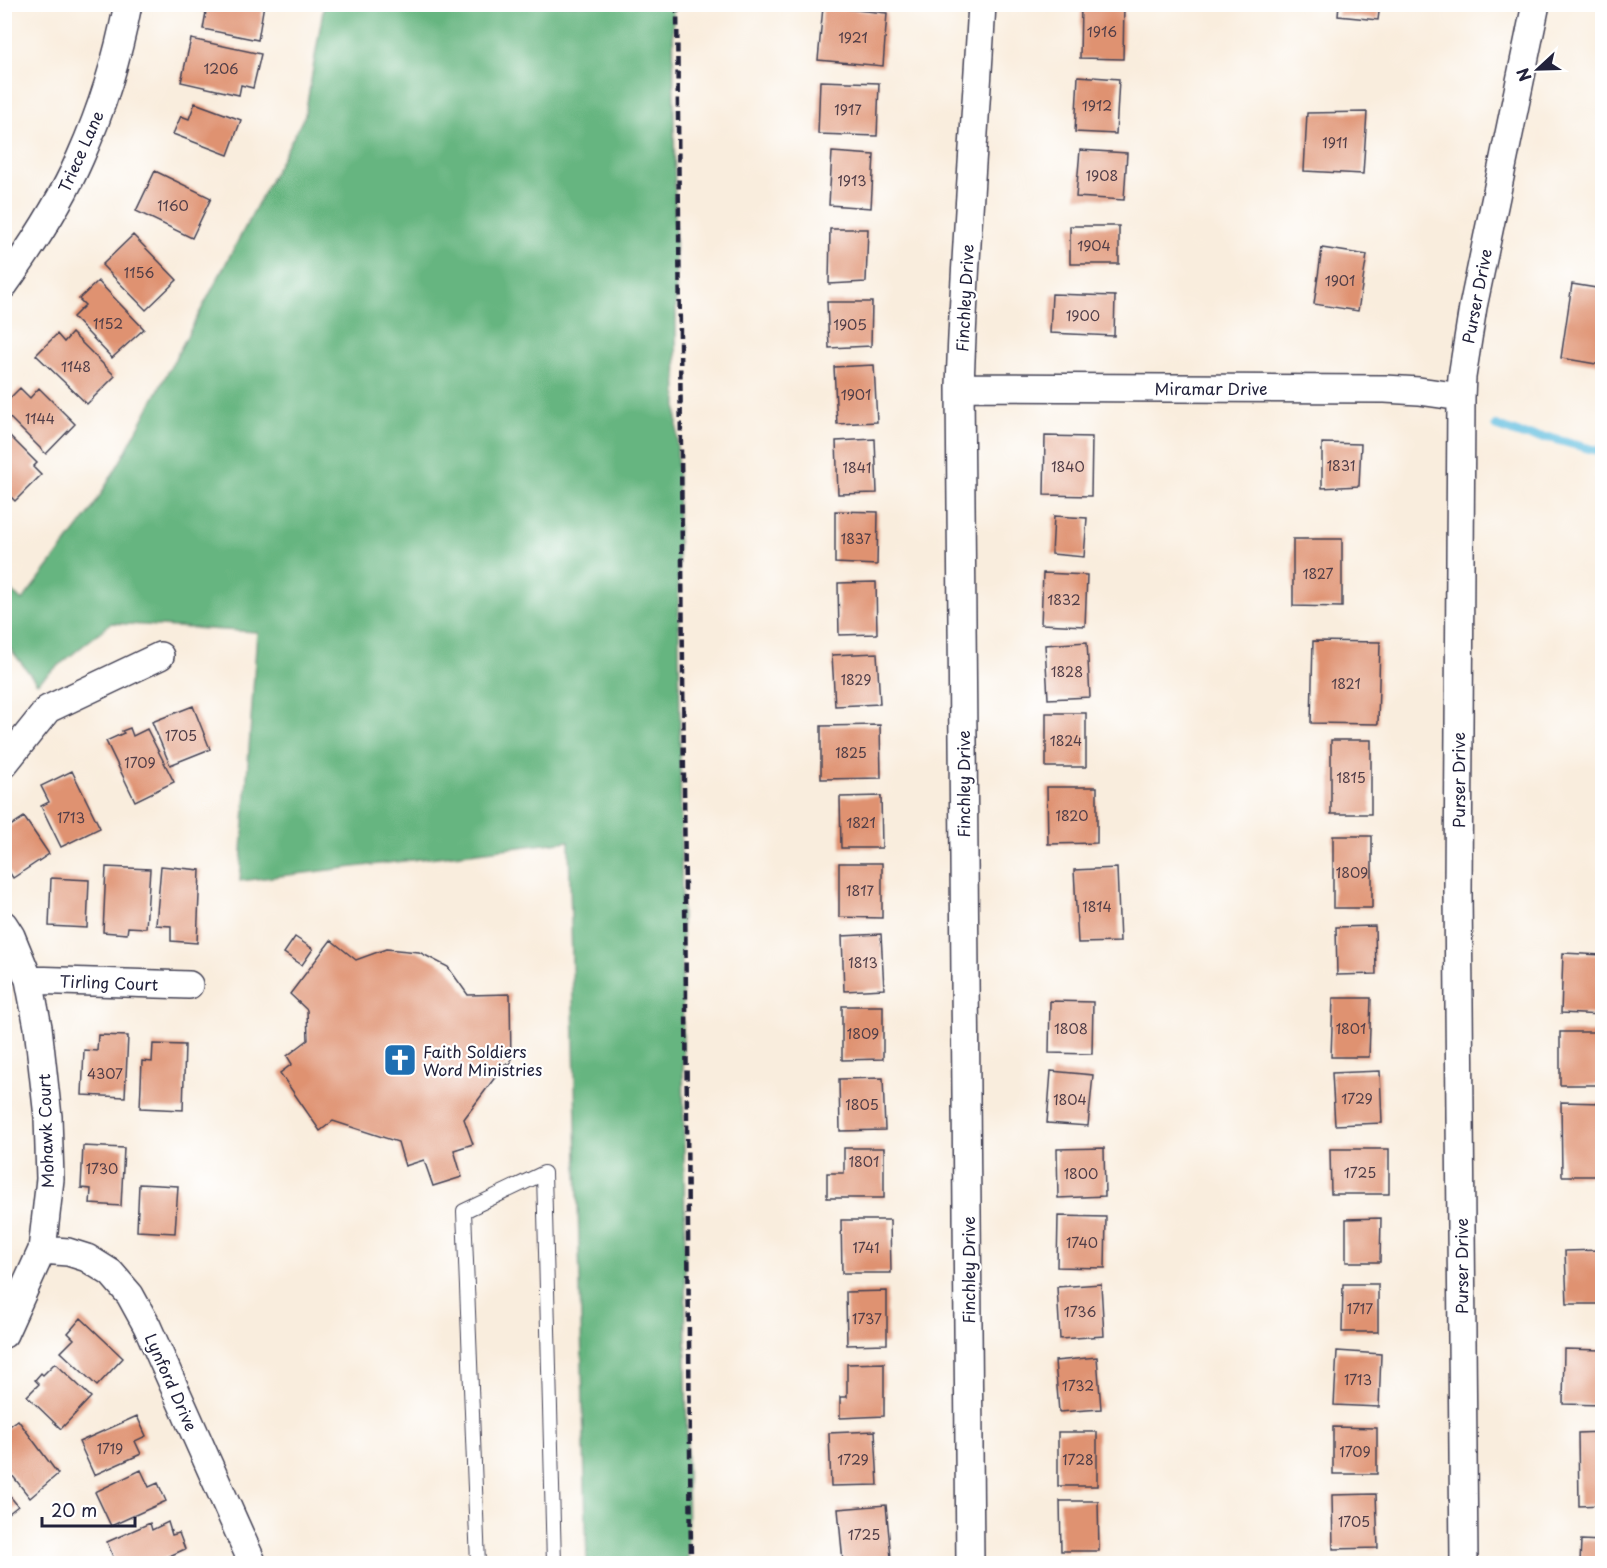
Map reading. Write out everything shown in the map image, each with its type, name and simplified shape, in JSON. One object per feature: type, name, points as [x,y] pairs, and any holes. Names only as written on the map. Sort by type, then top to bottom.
[{"type":"street","name":"Triece Lane","points":[[4,285],[52,210],[80,159],[119,49],[128,4]]},
{"type":"street","name":"Finchley Drive","points":[[970,1563],[960,387],[962,309],[982,4]]},
{"type":"street","name":"Purser Drive","points":[[1464,1563],[1458,891],[1461,397],[1473,307],[1536,4]]},
{"type":"street","name":"Miramar Drive","points":[[960,387],[1386,389],[1461,397]]},
{"type":"street","points":[[4,764],[48,709],[160,656]]},
{"type":"street","name":"Mohawk Court","points":[[4,925],[11,936],[29,980],[38,1027],[48,1117],[50,1179],[42,1250],[4,1334]]},
{"type":"street","name":"Tirling Court","points":[[29,980],[189,985]]},
{"type":"street","name":"Lynford Drive","points":[[42,1250],[68,1252],[87,1258],[111,1273],[130,1295],[147,1326],[254,1563]]},
{"type":"lane","points":[[478,1563],[464,1211],[544,1173],[554,1563]]},
{"type":"green space","points":[[324,5],[673,5],[688,1563],[587,1563],[569,841],[240,881],[257,632],[111,623],[37,683],[5,642],[5,585],[22,601],[91,511],[121,460],[305,115]]},
{"type":"building","points":[[201,4],[264,4],[258,40],[203,29],[206,12],[200,11]]},
{"type":"building","points":[[1081,4],[1124,4],[1123,59],[1080,58]]},
{"type":"building","points":[[1339,4],[1380,4],[1378,20],[1338,16]]},
{"type":"building","points":[[823,7],[887,13],[883,66],[818,60]]},
{"type":"building","points":[[191,39],[261,54],[253,88],[241,85],[239,95],[181,82]]},
{"type":"building","points":[[1078,76],[1119,79],[1116,134],[1075,132]]},
{"type":"building","points":[[820,81],[879,83],[877,136],[818,134]]},
{"type":"building","points":[[195,103],[241,120],[228,155],[173,134],[181,116],[189,119]]},
{"type":"building","points":[[1367,112],[1363,174],[1304,171],[1307,113]]},
{"type":"building","points":[[1080,150],[1127,153],[1124,200],[1076,197]]},
{"type":"building","points":[[832,152],[874,155],[871,208],[829,205]]},
{"type":"building","points":[[155,171],[211,198],[192,238],[136,211]]},
{"type":"building","points":[[1070,226],[1119,226],[1119,264],[1070,264]]},
{"type":"building","points":[[830,229],[868,229],[866,282],[829,284]]},
{"type":"building","points":[[133,235],[177,280],[146,310],[102,265]]},
{"type":"building","points":[[1322,248],[1367,255],[1358,311],[1314,304]]},
{"type":"building","points":[[98,281],[144,329],[112,358],[73,317],[85,305],[79,299]]},
{"type":"building","points":[[1572,284],[1602,289],[1602,365],[1561,358]]},
{"type":"building","points":[[1052,294],[1115,296],[1114,336],[1050,333]]},
{"type":"building","points":[[827,302],[872,302],[871,346],[829,348]]},
{"type":"building","points":[[72,333],[115,376],[87,404],[36,355],[57,334],[64,342]]},
{"type":"building","points":[[874,365],[877,422],[837,424],[834,367]]},
{"type":"building","points":[[20,388],[30,398],[39,388],[75,424],[46,454],[4,412],[4,404]]},
{"type":"building","points":[[4,430],[37,463],[33,467],[41,475],[15,501],[4,490]]},
{"type":"building","points":[[1045,436],[1092,437],[1091,496],[1044,495]]},
{"type":"building","points":[[875,439],[877,493],[838,494],[836,441]]},
{"type":"building","points":[[1322,443],[1361,444],[1359,486],[1322,488]]},
{"type":"building","points":[[835,511],[878,512],[877,565],[835,563]]},
{"type":"building","points":[[1054,516],[1087,518],[1084,557],[1052,554]]},
{"type":"building","points":[[1293,539],[1342,539],[1342,607],[1293,606]]},
{"type":"building","points":[[1043,573],[1087,575],[1085,626],[1041,624]]},
{"type":"building","points":[[876,582],[877,634],[839,635],[838,583]]},
{"type":"building","points":[[1313,641],[1380,642],[1378,724],[1311,723]]},
{"type":"building","points":[[1087,642],[1090,697],[1048,699],[1045,645]]},
{"type":"building","points":[[877,653],[880,704],[835,706],[832,655]]},
{"type":"building","points":[[193,706],[210,749],[170,765],[152,722]]},
{"type":"building","points":[[1046,713],[1086,713],[1086,767],[1046,767]]},
{"type":"building","points":[[880,725],[881,778],[821,779],[821,726]]},
{"type":"building","points":[[130,728],[133,736],[147,729],[174,782],[135,801],[106,741]]},
{"type":"building","points":[[1331,740],[1371,740],[1371,814],[1331,814]]},
{"type":"building","points":[[72,771],[100,828],[61,847],[41,806],[49,802],[41,786]]},
{"type":"building","points":[[1047,787],[1097,787],[1097,843],[1048,844]]},
{"type":"building","points":[[881,796],[882,848],[841,848],[840,797]]},
{"type":"building","points":[[24,817],[49,854],[13,878],[4,864],[4,830]]},
{"type":"building","points":[[1333,836],[1372,836],[1372,908],[1333,908]]},
{"type":"building","points":[[839,863],[882,863],[882,918],[839,917]]},
{"type":"building","points":[[161,866],[200,870],[197,943],[171,941],[171,926],[156,925]]},
{"type":"building","points":[[106,867],[150,869],[146,928],[128,927],[127,934],[103,932]]},
{"type":"building","points":[[1117,868],[1120,942],[1078,943],[1074,870]]},
{"type":"building","points":[[51,878],[89,880],[87,928],[49,926]]},
{"type":"building","points":[[1375,926],[1376,974],[1337,975],[1336,927]]},
{"type":"building","points":[[881,934],[884,989],[844,991],[842,936]]},
{"type":"building","points":[[295,937],[313,949],[302,965],[284,953]]},
{"type":"building","name":"Faith Soldiers Word Ministries","points":[[331,940],[356,960],[386,949],[419,952],[448,967],[468,995],[510,994],[511,1064],[505,1064],[464,1119],[473,1144],[454,1150],[462,1177],[433,1186],[424,1160],[405,1166],[398,1142],[333,1121],[320,1131],[280,1073],[292,1064],[287,1056],[308,1040],[307,1010],[290,994]]},
{"type":"building","points":[[1563,953],[1602,955],[1602,1015],[1561,1013]]},
{"type":"building","points":[[1333,998],[1371,998],[1369,1057],[1331,1057]]},
{"type":"building","points":[[1050,1001],[1093,1002],[1092,1054],[1049,1053]]},
{"type":"building","points":[[842,1006],[883,1006],[883,1059],[842,1060]]},
{"type":"building","points":[[1560,1032],[1602,1032],[1602,1085],[1560,1085]]},
{"type":"building","points":[[98,1035],[128,1036],[125,1097],[82,1095],[84,1050],[97,1051]]},
{"type":"building","points":[[153,1044],[185,1045],[183,1110],[140,1108],[142,1061],[152,1062]]},
{"type":"building","points":[[1051,1071],[1093,1075],[1088,1126],[1047,1123]]},
{"type":"building","points":[[1380,1071],[1382,1123],[1335,1125],[1332,1073]]},
{"type":"building","points":[[883,1078],[885,1130],[840,1131],[839,1079]]},
{"type":"building","points":[[1561,1102],[1602,1103],[1602,1176],[1562,1176]]},
{"type":"building","points":[[83,1146],[124,1148],[121,1206],[90,1204],[91,1189],[81,1188]]},
{"type":"building","points":[[844,1148],[884,1148],[884,1198],[827,1198],[827,1173],[844,1173]]},
{"type":"building","points":[[1104,1148],[1105,1196],[1058,1198],[1057,1149]]},
{"type":"building","points":[[1330,1149],[1389,1149],[1389,1194],[1331,1194]]},
{"type":"building","points":[[139,1184],[178,1186],[175,1233],[137,1231]]},
{"type":"building","points":[[1058,1216],[1106,1217],[1105,1268],[1057,1267]]},
{"type":"building","points":[[1381,1218],[1380,1262],[1346,1262],[1346,1219]]},
{"type":"building","points":[[841,1220],[890,1220],[891,1273],[842,1273]]},
{"type":"building","points":[[1602,1250],[1602,1304],[1567,1304],[1565,1251]]},
{"type":"building","points":[[1101,1284],[1104,1336],[1060,1339],[1057,1287]]},
{"type":"building","points":[[1343,1284],[1378,1284],[1378,1332],[1342,1332]]},
{"type":"building","points":[[887,1291],[887,1344],[847,1345],[846,1292]]},
{"type":"building","points":[[81,1318],[123,1358],[97,1386],[61,1352],[74,1339],[68,1333]]},
{"type":"building","points":[[1564,1349],[1602,1350],[1602,1405],[1563,1404]]},
{"type":"building","points":[[1337,1351],[1381,1354],[1379,1407],[1334,1405]]},
{"type":"building","points":[[1097,1357],[1101,1409],[1059,1412],[1055,1361]]},
{"type":"building","points":[[55,1363],[91,1397],[61,1429],[27,1396],[39,1384],[35,1380]]},
{"type":"building","points":[[884,1363],[884,1416],[840,1418],[840,1397],[847,1397],[847,1364]]},
{"type":"building","points":[[137,1416],[146,1436],[135,1441],[141,1454],[94,1475],[79,1442]]},
{"type":"building","points":[[18,1420],[58,1474],[30,1498],[4,1465],[4,1458],[7,1457],[4,1454],[4,1437],[7,1435],[4,1430]]},
{"type":"building","points":[[1333,1427],[1377,1428],[1377,1474],[1333,1474]]},
{"type":"building","points":[[875,1431],[878,1485],[831,1486],[829,1433]]},
{"type":"building","points":[[1058,1432],[1097,1432],[1097,1486],[1058,1486]]},
{"type":"building","points":[[1602,1432],[1602,1505],[1579,1506],[1578,1433]]},
{"type":"building","points":[[141,1470],[149,1487],[158,1483],[166,1501],[111,1526],[95,1492]]},
{"type":"building","points":[[4,1489],[18,1506],[4,1517]]},
{"type":"building","points":[[1376,1494],[1378,1548],[1333,1549],[1332,1495]]},
{"type":"building","points":[[1060,1501],[1098,1501],[1099,1551],[1061,1551]]},
{"type":"building","points":[[886,1505],[891,1558],[843,1562],[838,1509]]},
{"type":"building","points":[[168,1522],[172,1535],[179,1533],[185,1549],[152,1564],[116,1564],[107,1542],[150,1523],[152,1530]]},
{"type":"building","points":[[1581,1540],[1602,1541],[1602,1564],[1580,1564]]},
{"type":"waterway","points":[[1496,426],[1522,435],[1550,438],[1602,452]]},
{"type":"railway","points":[[677,4],[691,1564]]},
{"type":"place","name":"Faith Soldiers Word Ministries","points":[[400,1060]]}]
